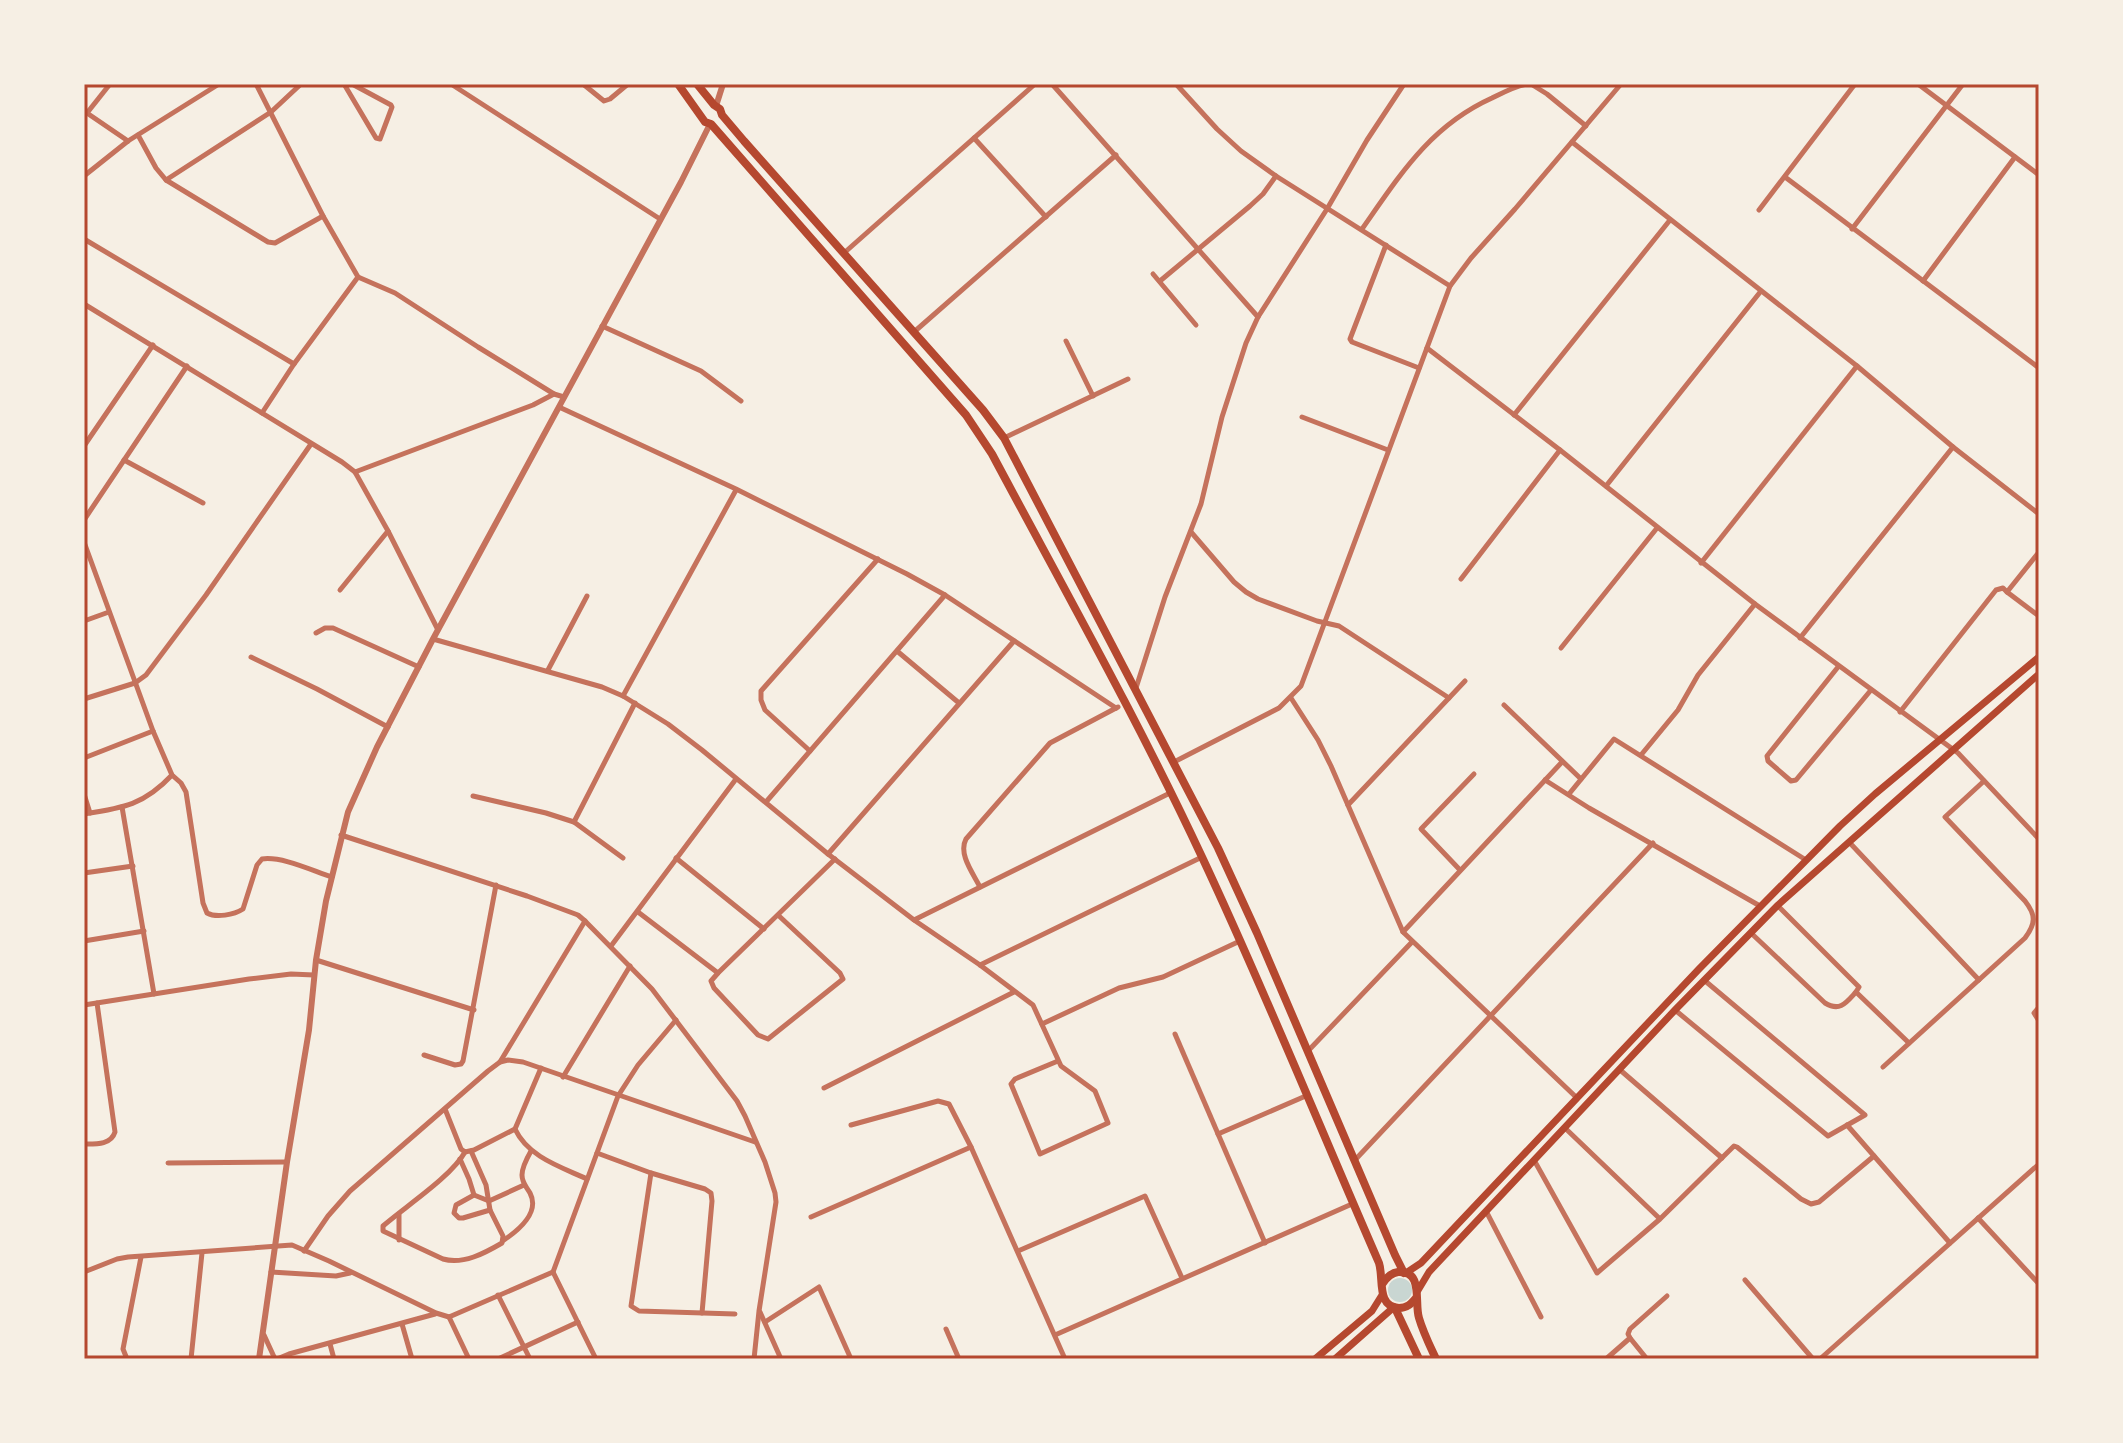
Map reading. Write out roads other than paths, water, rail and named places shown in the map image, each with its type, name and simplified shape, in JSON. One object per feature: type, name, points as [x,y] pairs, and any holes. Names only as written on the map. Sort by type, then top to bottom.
[{"type":"main road","points":[[678,84],[705,122],[948,394],[980,434],[1171,792],[1240,940],[1379,1263],[1382,1295],[1372,1311],[1315,1359]]},
{"type":"main road","points":[[697,84],[983,410],[1004,438],[1218,848],[1354,1161],[1405,1273],[1415,1281],[1419,1319],[1436,1359]]},
{"type":"main road","points":[[703,116],[705,109],[715,106]]},
{"type":"main road","points":[[710,124],[719,122],[722,115]]},
{"type":"main road","points":[[1383,1283],[1389,1275],[1405,1273],[1421,1263],[1760,906],[1875,794],[2039,657]]},
{"type":"main road","points":[[1335,1359],[1395,1308],[1407,1306],[1417,1295],[1429,1272],[1750,932],[2039,674]]},
{"type":"main road","points":[[1983,705],[1992,714]]},
{"type":"main road","points":[[1382,1295],[1395,1308],[1419,1359]]},
{"type":"street","points":[[110,84],[86,112],[128,141]]},
{"type":"street","points":[[84,176],[128,141],[209,86],[219,84]]},
{"type":"street","points":[[256,84],[323,216],[358,277],[395,293],[554,394],[564,397]]},
{"type":"street","points":[[166,180],[271,112],[301,84]]},
{"type":"street","points":[[344,84],[376,138],[380,139],[391,105],[352,84]]},
{"type":"street","points":[[451,84],[660,219]]},
{"type":"street","points":[[583,84],[604,101],[628,84]]},
{"type":"street","points":[[715,106],[723,84]]},
{"type":"street","points":[[844,253],[1035,84]]},
{"type":"street","points":[[1052,84],[1258,317]]},
{"type":"street","points":[[1176,84],[1229,141],[1276,176],[1450,286]]},
{"type":"street","points":[[1136,688],[1165,597],[1201,504],[1246,343],[1258,317],[1404,84]]},
{"type":"street","points":[[1362,229],[1416,154],[1469,108],[1529,84],[1547,94],[1586,126]]},
{"type":"street","points":[[1174,762],[1266,715],[1291,698],[1304,678],[1450,286],[1621,84]]},
{"type":"street","points":[[1759,210],[1855,84]]},
{"type":"street","points":[[1918,84],[2039,175]]},
{"type":"street","points":[[1852,229],[1963,84]]},
{"type":"street","points":[[259,1359],[309,1030],[316,960],[326,901],[348,812],[362,777],[433,639],[710,124]]},
{"type":"street","points":[[138,135],[166,180],[268,242],[275,243],[323,216]]},
{"type":"street","points":[[974,138],[1046,217]]},
{"type":"street","points":[[1572,142],[2039,514]]},
{"type":"street","points":[[914,332],[1116,155]]},
{"type":"street","points":[[1923,281],[2015,157]]},
{"type":"street","points":[[1160,281],[1250,206],[1276,176]]},
{"type":"street","points":[[1785,177],[2039,368]]},
{"type":"street","points":[[1514,415],[1670,220]]},
{"type":"street","points":[[84,239],[294,364]]},
{"type":"street","points":[[1386,245],[1350,339],[1419,368]]},
{"type":"street","points":[[1153,274],[1196,325]]},
{"type":"street","points":[[262,413],[358,277]]},
{"type":"street","points":[[1606,486],[1761,291]]},
{"type":"street","points":[[84,304],[355,472],[438,630]]},
{"type":"street","points":[[601,326],[701,371],[741,401]]},
{"type":"street","points":[[1066,341],[1093,396]]},
{"type":"street","points":[[84,446],[153,345]]},
{"type":"street","points":[[1427,348],[1701,563],[1953,749],[2039,839]]},
{"type":"street","points":[[84,520],[187,366]]},
{"type":"street","points":[[1701,563],[1857,366]]},
{"type":"street","points":[[1004,438],[1128,379]]},
{"type":"street","points":[[355,472],[533,405],[554,394]]},
{"type":"street","points":[[558,407],[736,489],[945,595],[1116,708]]},
{"type":"street","points":[[1302,417],[1388,450]]},
{"type":"street","points":[[84,699],[135,683],[146,675],[311,444]]},
{"type":"street","points":[[1800,638],[1953,447]]},
{"type":"street","points":[[1461,579],[1560,450]]},
{"type":"street","points":[[124,460],[203,503]]},
{"type":"street","points":[[623,696],[736,489]]},
{"type":"street","points":[[1561,648],[1657,528]]},
{"type":"street","points":[[340,590],[388,531]]},
{"type":"street","points":[[1191,532],[1246,592],[1258,599],[1339,626],[1449,698]]},
{"type":"street","points":[[84,542],[87,561],[110,612],[153,731],[172,775],[186,792],[203,903],[209,915],[235,913],[243,909],[257,865],[262,859],[272,858],[332,877]]},
{"type":"street","points":[[2007,592],[2039,552]]},
{"type":"street","points":[[810,751],[765,710],[761,691],[878,559]]},
{"type":"street","points":[[1900,712],[1996,590],[2003,588],[2039,616]]},
{"type":"street","points":[[766,802],[945,595]]},
{"type":"street","points":[[548,670],[587,596]]},
{"type":"street","points":[[1641,755],[1678,710],[1698,675],[1755,604]]},
{"type":"street","points":[[84,621],[110,612]]},
{"type":"street","points":[[316,633],[333,628],[419,667]]},
{"type":"street","points":[[433,639],[548,670],[635,703],[702,750],[914,920],[1033,1005],[1058,1061],[1095,1091],[1108,1123],[1040,1154],[1011,1084],[1015,1079],[1058,1061]]},
{"type":"street","points":[[828,854],[1014,641]]},
{"type":"street","points":[[897,651],[959,703]]},
{"type":"street","points":[[251,657],[388,727]]},
{"type":"street","points":[[1838,667],[1767,756],[1768,761],[1791,781],[1796,780],[1871,690]]},
{"type":"street","points":[[1348,805],[1465,681]]},
{"type":"street","points":[[1291,698],[1318,740],[1403,932],[1577,1098]]},
{"type":"street","points":[[574,822],[635,703]]},
{"type":"street","points":[[980,887],[963,853],[962,846],[966,839],[1050,743],[1126,703]]},
{"type":"street","points":[[1504,705],[1581,779]]},
{"type":"street","points":[[84,758],[153,731]]},
{"type":"street","points":[[1569,794],[1614,739],[1807,860]]},
{"type":"street","points":[[1403,932],[1562,762]]},
{"type":"street","points":[[1460,870],[1421,829],[1474,774]]},
{"type":"street","points":[[84,794],[87,814],[122,807],[144,800],[172,775]]},
{"type":"street","points":[[611,946],[736,779]]},
{"type":"street","points":[[1545,780],[1760,906]]},
{"type":"street","points":[[1883,1067],[2025,938],[2034,926],[2034,916],[2025,901],[1945,817],[1984,781]]},
{"type":"street","points":[[914,920],[1171,792]]},
{"type":"street","points":[[473,796],[574,822],[623,858]]},
{"type":"street","points":[[122,807],[154,994]]},
{"type":"street","points":[[341,835],[578,915],[630,966],[676,1020],[737,1101],[773,1184],[776,1202],[754,1359]]},
{"type":"street","points":[[1849,841],[1979,980]]},
{"type":"street","points":[[1354,1161],[1653,843]]},
{"type":"street","points":[[980,965],[1202,857]]},
{"type":"street","points":[[676,858],[764,929]]},
{"type":"street","points":[[778,915],[843,979],[768,1039],[758,1035],[711,983],[712,979],[835,859]]},
{"type":"street","points":[[84,873],[133,866]]},
{"type":"street","points":[[424,1055],[455,1065],[461,1064],[465,1057],[496,885]]},
{"type":"street","points":[[1750,932],[1825,1003],[1832,1008],[1845,1004],[1859,987],[1778,905]]},
{"type":"street","points":[[638,912],[718,973]]},
{"type":"street","points":[[304,1251],[350,1191],[500,1062],[585,921]]},
{"type":"street","points":[[84,941],[144,931]]},
{"type":"street","points":[[1042,1024],[1119,988],[1163,977],[1240,940]]},
{"type":"street","points":[[1307,1051],[1412,942]]},
{"type":"street","points":[[316,960],[474,1010]]},
{"type":"street","points":[[563,1077],[630,966]]},
{"type":"street","points":[[84,1005],[249,979],[291,974],[314,975]]},
{"type":"street","points":[[1675,1010],[1828,1136],[1865,1115],[1704,980]]},
{"type":"street","points":[[824,1088],[1014,992]]},
{"type":"street","points":[[1856,992],[1909,1043]]},
{"type":"street","points":[[84,1144],[108,1142],[115,1136],[97,1003]]},
{"type":"street","points":[[2039,1007],[2034,1013],[2039,1021]]},
{"type":"street","points":[[596,1359],[553,1272],[618,1096],[638,1065],[676,1020]]},
{"type":"street","points":[[1175,1034],[1265,1243]]},
{"type":"street","points":[[500,1062],[523,1062],[756,1143]]},
{"type":"street","points":[[531,1151],[522,1171],[524,1185],[532,1198],[530,1214],[498,1246],[458,1261],[448,1260],[399,1240],[382,1228],[468,1151],[515,1129],[541,1068]]},
{"type":"street","points":[[1619,1069],[1722,1158]]},
{"type":"street","points":[[1218,1134],[1308,1095]]},
{"type":"street","points":[[851,1125],[943,1101],[949,1104],[1065,1359]]},
{"type":"street","points":[[445,1109],[461,1149],[468,1151],[486,1185],[490,1210],[503,1240]]},
{"type":"street","points":[[1847,1125],[1950,1243]]},
{"type":"street","points":[[1565,1128],[1660,1219]]},
{"type":"street","points":[[515,1129],[519,1139],[531,1151],[587,1179]]},
{"type":"street","points":[[811,1217],[971,1147]]},
{"type":"street","points":[[1534,1160],[1597,1273],[1660,1219],[1732,1147],[1737,1147],[1811,1204],[1822,1199],[1874,1156]]},
{"type":"street","points":[[597,1153],[711,1193],[702,1313]]},
{"type":"street","points":[[460,1159],[474,1195]]},
{"type":"street","points":[[168,1163],[287,1162]]},
{"type":"street","points":[[1820,1359],[2038,1166]]},
{"type":"street","points":[[651,1173],[631,1306],[639,1311],[735,1314]]},
{"type":"street","points":[[474,1195],[489,1201],[524,1185]]},
{"type":"street","points":[[474,1195],[456,1205],[453,1210],[456,1216],[468,1218],[490,1210]]},
{"type":"street","points":[[1018,1251],[1143,1195],[1147,1197],[1182,1278]]},
{"type":"street","points":[[1055,1335],[1353,1203]]},
{"type":"street","points":[[1486,1211],[1541,1317]]},
{"type":"street","points":[[399,1214],[399,1240]]},
{"type":"street","points":[[1978,1218],[2039,1284]]},
{"type":"street","points":[[84,1272],[117,1259],[287,1245],[449,1317],[553,1272]]},
{"type":"street","points":[[191,1359],[202,1253]]},
{"type":"street","points":[[127,1359],[123,1349],[141,1257]]},
{"type":"street","points":[[271,1272],[336,1276],[353,1273]]},
{"type":"street","points":[[1745,1280],[1813,1359]]},
{"type":"street","points":[[765,1322],[819,1287],[851,1359]]},
{"type":"street","points":[[498,1295],[530,1359]]},
{"type":"street","points":[[1647,1359],[1628,1334],[1667,1296]]},
{"type":"street","points":[[759,1311],[781,1359]]},
{"type":"street","points":[[264,1335],[276,1359],[436,1313]]},
{"type":"street","points":[[449,1317],[469,1359]]},
{"type":"street","points":[[498,1359],[578,1322]]},
{"type":"street","points":[[402,1324],[412,1359]]},
{"type":"street","points":[[946,1329],[959,1359]]},
{"type":"street","points":[[1606,1359],[1630,1338]]},
{"type":"street","points":[[330,1344],[334,1359]]}]
